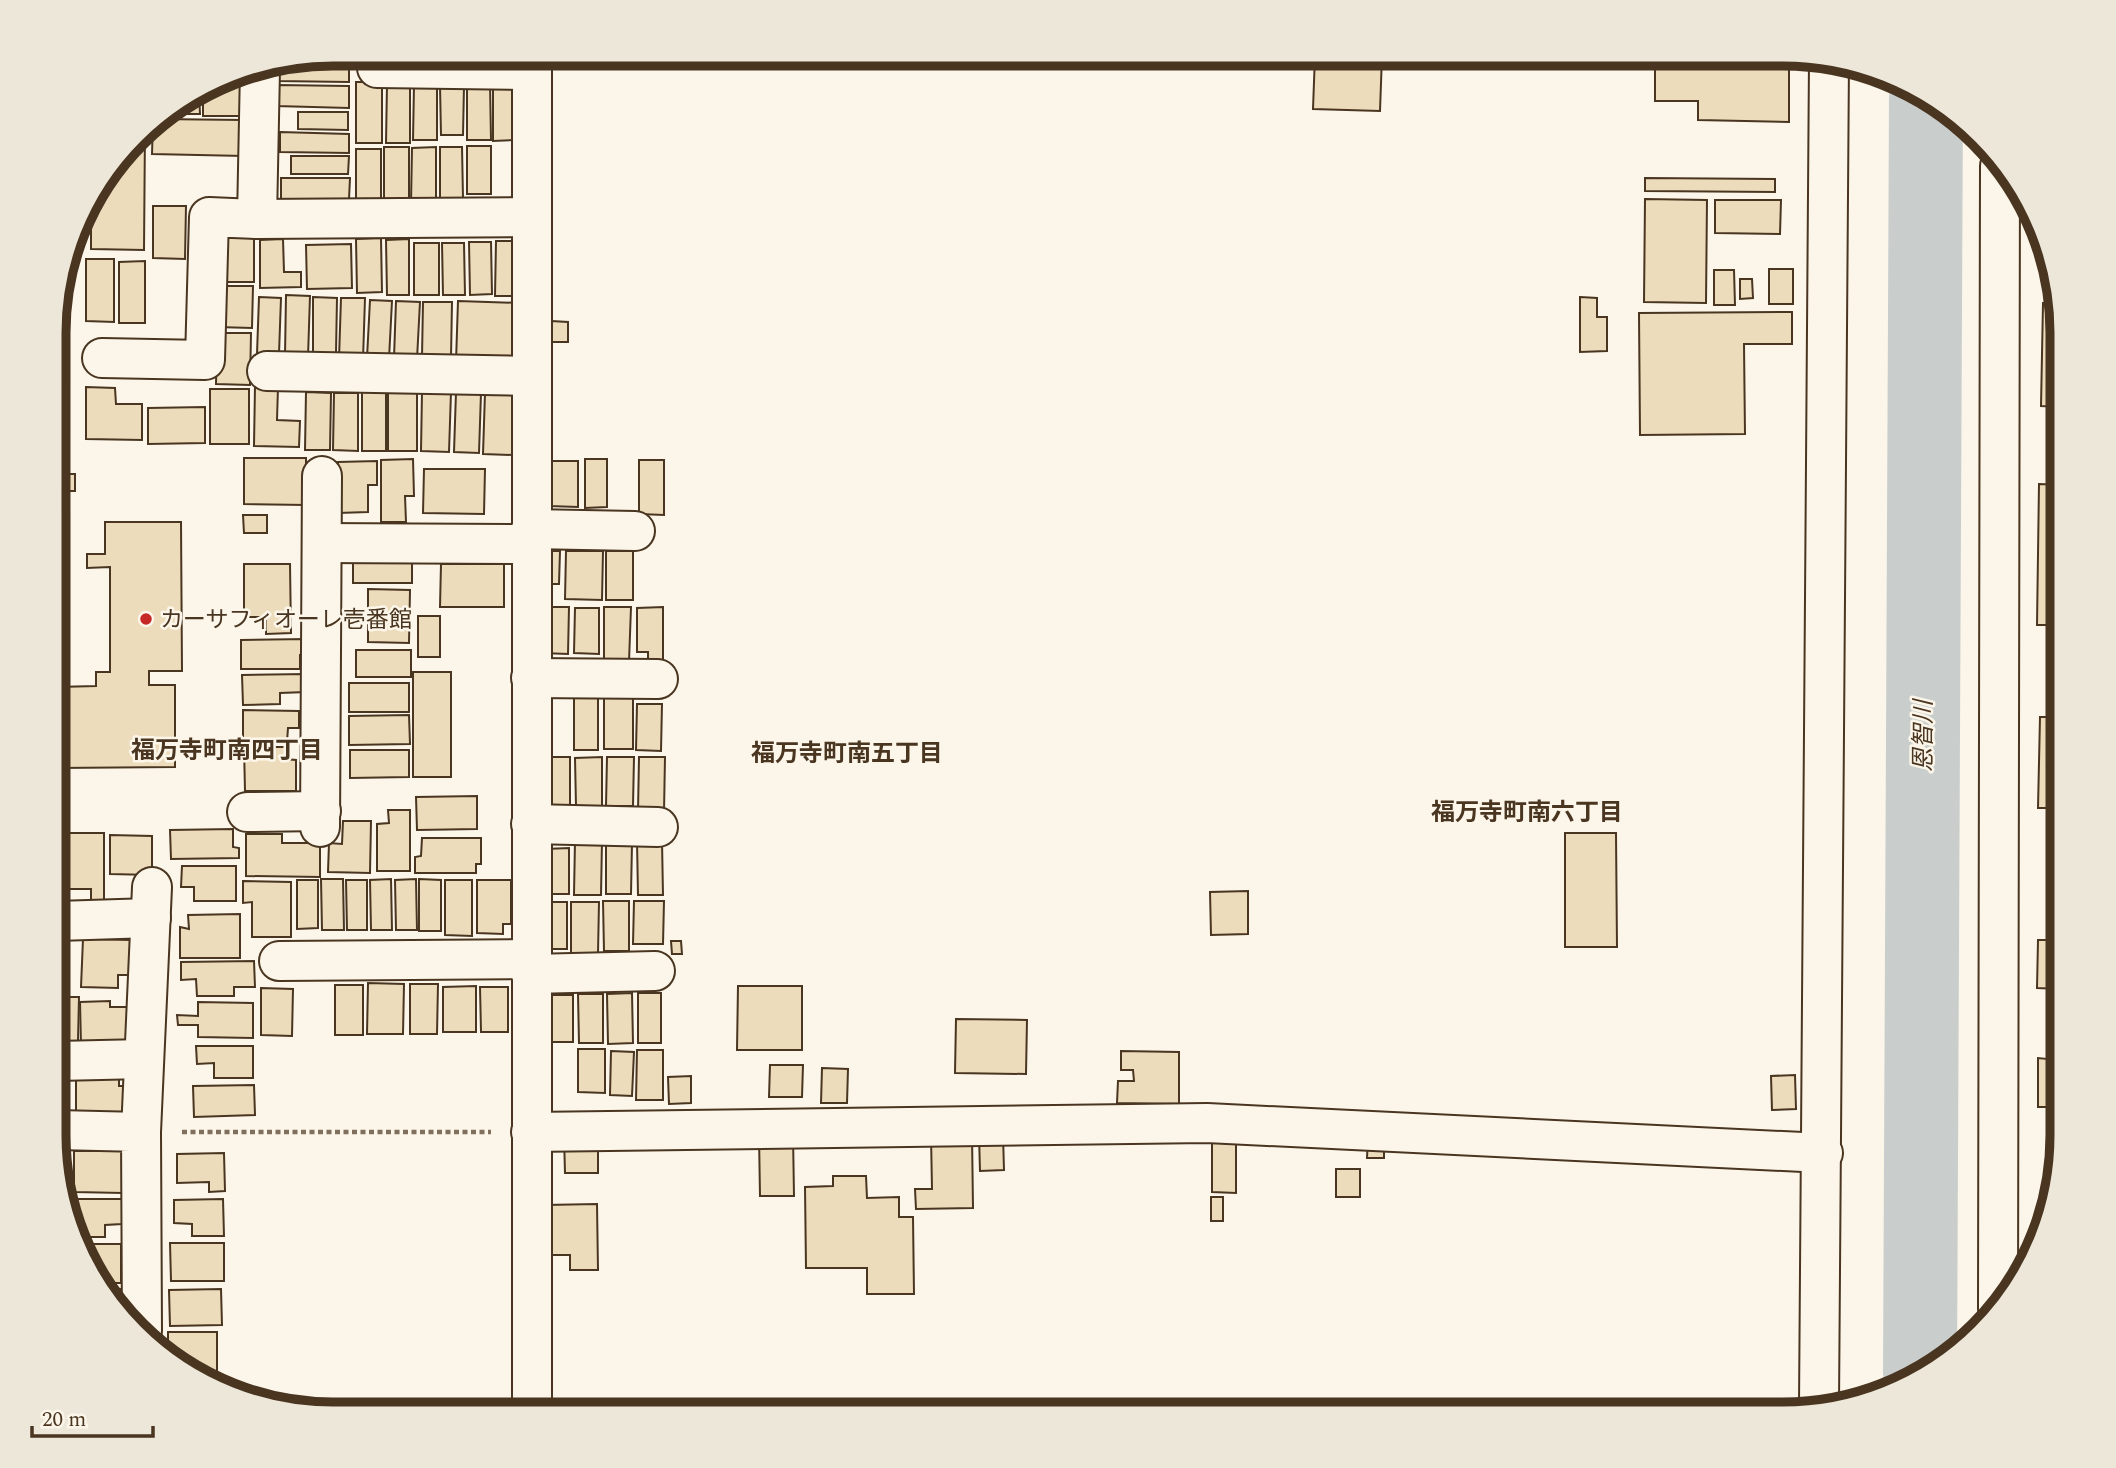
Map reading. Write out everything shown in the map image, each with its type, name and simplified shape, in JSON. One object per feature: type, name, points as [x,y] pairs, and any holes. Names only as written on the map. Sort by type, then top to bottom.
[{"type":"street","points":[[377,68],[429,66]]},
{"type":"street","points":[[532,66],[532,1402]]},
{"type":"street","points":[[1819,1399],[1829,71]]},
{"type":"street","points":[[257,219],[260,77]]},
{"type":"street","points":[[1998,1292],[2000,179]]},
{"type":"street","points":[[102,358],[205,360],[209,217],[532,217]]},
{"type":"street","points":[[267,371],[532,376]]},
{"type":"street","points":[[247,812],[321,819],[322,476]]},
{"type":"street","points":[[322,543],[635,531]]},
{"type":"street","points":[[531,678],[658,679]]},
{"type":"street","points":[[531,824],[658,827]]},
{"type":"street","points":[[67,919],[152,903],[141,1132],[142,1320]]},
{"type":"street","points":[[279,961],[655,971]]},
{"type":"street","points":[[67,1061],[144,1059]]},
{"type":"street","points":[[531,1132],[1207,1123],[1823,1153]]},
{"type":"street","points":[[67,1130],[141,1132]]},
{"type":"path","points":[[141,1132],[531,1132]]},
{"type":"building","points":[[349,66],[349,82],[276,81],[276,73],[281,72]]},
{"type":"building","points":[[1315,66],[1382,66],[1380,111],[1313,109]]},
{"type":"building","points":[[1655,66],[1789,66],[1789,122],[1698,120],[1698,101],[1655,101]]},
{"type":"building","points":[[356,82],[382,82],[382,143],[356,143]]},
{"type":"building","points":[[467,83],[490,83],[491,140],[467,140]]},
{"type":"building","points":[[387,84],[410,84],[410,143],[386,143]]},
{"type":"building","points":[[240,85],[240,116],[203,116],[203,100]]},
{"type":"building","points":[[277,85],[349,86],[349,108],[276,106]]},
{"type":"building","points":[[414,85],[437,85],[437,140],[413,140]]},
{"type":"building","points":[[440,86],[464,86],[463,135],[441,135]]},
{"type":"building","points":[[493,86],[515,86],[515,140],[493,141]]},
{"type":"building","points":[[199,102],[200,114],[181,114]]},
{"type":"building","points":[[298,112],[348,112],[348,130],[298,129]]},
{"type":"building","points":[[175,119],[244,120],[244,156],[152,154],[152,138]]},
{"type":"building","points":[[280,132],[349,134],[349,153],[280,152]]},
{"type":"building","points":[[145,145],[144,250],[91,249],[91,222],[94,215],[111,185]]},
{"type":"building","points":[[467,146],[491,146],[491,194],[467,194]]},
{"type":"building","points":[[384,147],[409,147],[409,206],[384,205]]},
{"type":"building","points":[[436,147],[436,204],[411,203],[412,148]]},
{"type":"building","points":[[440,147],[462,147],[463,198],[440,198]]},
{"type":"building","points":[[356,149],[381,149],[381,203],[356,202]]},
{"type":"building","points":[[291,156],[349,156],[348,174],[291,174]]},
{"type":"building","points":[[281,178],[350,178],[349,199],[281,200]]},
{"type":"building","points":[[1645,178],[1775,179],[1775,192],[1645,191]]},
{"type":"building","points":[[1645,199],[1707,200],[1706,303],[1644,302]]},
{"type":"building","points":[[1715,200],[1781,200],[1780,234],[1715,233]]},
{"type":"building","points":[[153,206],[186,206],[185,259],[153,258]]},
{"type":"building","points":[[227,230],[254,230],[254,282],[219,282]]},
{"type":"building","points":[[381,238],[382,292],[357,293],[356,239]]},
{"type":"building","points":[[283,239],[284,272],[301,272],[301,287],[260,288],[260,240]]},
{"type":"building","points":[[409,239],[409,295],[387,295],[386,240]]},
{"type":"building","points":[[496,241],[512,241],[512,256],[520,257],[520,296],[495,296]]},
{"type":"building","points":[[469,242],[491,242],[492,294],[470,295]]},
{"type":"building","points":[[414,243],[439,243],[439,295],[414,295]]},
{"type":"building","points":[[442,243],[464,243],[465,295],[443,295]]},
{"type":"building","points":[[351,244],[352,288],[307,289],[306,245]]},
{"type":"building","points":[[86,259],[114,259],[114,322],[86,321]]},
{"type":"building","points":[[145,261],[145,323],[119,323],[119,262]]},
{"type":"building","points":[[1769,269],[1793,269],[1793,304],[1769,304]]},
{"type":"building","points":[[1714,270],[1734,270],[1735,305],[1714,305]]},
{"type":"building","points":[[1740,279],[1752,279],[1753,298],[1740,299]]},
{"type":"building","points":[[218,286],[253,286],[252,328],[217,327]]},
{"type":"building","points":[[286,295],[310,296],[308,357],[285,356]]},
{"type":"building","points":[[259,297],[281,298],[279,354],[257,354]]},
{"type":"building","points":[[313,297],[337,298],[336,353],[313,353]]},
{"type":"building","points":[[1580,297],[1597,298],[1597,317],[1607,317],[1607,351],[1580,352]]},
{"type":"building","points":[[341,298],[365,298],[363,360],[339,359]]},
{"type":"building","points":[[370,300],[392,301],[389,359],[367,358]]},
{"type":"building","points":[[396,301],[420,302],[417,359],[394,358]]},
{"type":"building","points":[[458,301],[521,303],[520,350],[509,364],[456,362]]},
{"type":"building","points":[[423,302],[452,302],[451,358],[422,357]]},
{"type":"building","points":[[2043,303],[2048,303],[2049,316],[2050,406],[2041,406]]},
{"type":"building","points":[[1792,312],[1792,344],[1744,344],[1745,434],[1640,435],[1639,313]]},
{"type":"building","points":[[551,321],[568,322],[568,342],[550,342]]},
{"type":"building","points":[[217,333],[251,333],[250,385],[216,384]]},
{"type":"building","points":[[255,386],[278,387],[277,420],[300,421],[299,447],[254,446]]},
{"type":"building","points":[[86,387],[115,388],[116,404],[142,404],[142,440],[86,439]]},
{"type":"building","points":[[210,389],[249,389],[249,444],[210,444]]},
{"type":"building","points":[[306,392],[331,393],[330,450],[305,450]]},
{"type":"building","points":[[362,392],[386,392],[386,451],[362,451]]},
{"type":"building","points":[[388,392],[417,392],[417,451],[388,451]]},
{"type":"building","points":[[422,392],[451,392],[449,452],[421,451]]},
{"type":"building","points":[[456,392],[481,393],[479,453],[454,452]]},
{"type":"building","points":[[334,393],[358,393],[358,451],[333,450]]},
{"type":"building","points":[[485,393],[513,393],[512,455],[483,454]]},
{"type":"building","points":[[205,407],[205,443],[148,444],[148,408]]},
{"type":"building","points":[[244,458],[306,458],[306,505],[244,504]]},
{"type":"building","points":[[413,459],[414,496],[405,496],[406,522],[381,522],[381,460]]},
{"type":"building","points":[[585,459],[607,459],[607,507],[585,508]]},
{"type":"building","points":[[639,460],[664,460],[664,515],[639,514]]},
{"type":"building","points":[[377,461],[377,485],[368,485],[368,512],[338,513],[338,462]]},
{"type":"building","points":[[549,461],[578,461],[578,507],[549,506]]},
{"type":"building","points":[[424,469],[485,469],[484,514],[423,513]]},
{"type":"building","points":[[67,474],[75,474],[75,491],[67,491]]},
{"type":"building","points":[[2039,484],[2050,484],[2050,625],[2037,625]]},
{"type":"building","points":[[243,515],[267,515],[267,533],[244,533]]},
{"type":"building","name":"カーサフィオーレ壱番館","points":[[105,522],[181,522],[182,671],[149,671],[149,685],[175,685],[175,767],[67,768],[67,687],[96,686],[96,672],[110,672],[110,567],[87,568],[87,554],[105,554]]},
{"type":"building","points":[[542,551],[560,551],[559,584],[542,584]]},
{"type":"building","points":[[566,551],[603,551],[602,600],[565,599]]},
{"type":"building","points":[[606,551],[633,551],[633,600],[606,600]]},
{"type":"building","points":[[353,557],[412,557],[412,583],[353,583]]},
{"type":"building","points":[[244,564],[290,564],[291,633],[266,634],[266,617],[244,617]]},
{"type":"building","points":[[441,564],[504,564],[504,607],[440,607]]},
{"type":"building","points":[[368,589],[410,590],[409,643],[368,642]]},
{"type":"building","points":[[543,607],[569,607],[568,654],[542,653]]},
{"type":"building","points":[[604,607],[631,607],[629,662],[604,662]]},
{"type":"building","points":[[663,607],[663,661],[648,661],[648,652],[637,652],[637,608]]},
{"type":"building","points":[[575,608],[599,608],[599,654],[574,653]]},
{"type":"building","points":[[418,616],[440,616],[440,657],[418,657]]},
{"type":"building","points":[[307,639],[307,655],[300,655],[300,669],[241,669],[241,640]]},
{"type":"building","points":[[356,650],[411,650],[411,677],[356,677]]},
{"type":"building","points":[[413,672],[451,672],[451,777],[413,777]]},
{"type":"building","points":[[306,674],[306,692],[280,693],[280,704],[243,705],[242,675]]},
{"type":"building","points":[[349,683],[409,683],[409,712],[349,712]]},
{"type":"building","points":[[574,695],[598,695],[598,750],[574,750]]},
{"type":"building","points":[[604,695],[633,695],[633,749],[604,749]]},
{"type":"building","points":[[637,704],[662,704],[661,751],[636,750]]},
{"type":"building","points":[[243,710],[299,711],[299,728],[288,728],[287,742],[243,741]]},
{"type":"building","points":[[409,715],[410,744],[349,745],[349,716]]},
{"type":"building","points":[[2040,717],[2050,717],[2050,808],[2038,808]]},
{"type":"building","points":[[244,747],[285,747],[285,759],[296,760],[296,791],[245,791]]},
{"type":"building","points":[[350,750],[409,750],[409,777],[350,778]]},
{"type":"building","points":[[547,757],[570,757],[570,805],[547,806]]},
{"type":"building","points":[[602,757],[602,806],[576,806],[575,758]]},
{"type":"building","points":[[607,757],[634,757],[633,806],[606,806]]},
{"type":"building","points":[[639,757],[665,757],[664,812],[638,812]]},
{"type":"building","points":[[477,796],[477,829],[417,830],[416,797]]},
{"type":"building","points":[[388,810],[410,810],[410,871],[377,871],[377,824],[389,823]]},
{"type":"building","points":[[343,821],[371,821],[370,873],[328,872],[329,843],[342,844]]},
{"type":"building","points":[[233,829],[233,847],[239,848],[239,858],[171,859],[170,830]]},
{"type":"building","points":[[67,833],[104,833],[104,900],[91,900],[91,889],[67,889]]},
{"type":"building","points":[[1565,833],[1616,833],[1617,947],[1565,947]]},
{"type":"building","points":[[246,834],[282,834],[282,843],[320,843],[320,877],[246,876]]},
{"type":"building","points":[[110,835],[152,836],[152,875],[110,874]]},
{"type":"building","points":[[422,838],[481,838],[481,864],[476,864],[476,873],[415,873],[415,857],[421,856]]},
{"type":"building","points":[[575,841],[602,841],[601,895],[574,895]]},
{"type":"building","points":[[637,841],[662,841],[663,895],[638,895]]},
{"type":"building","points":[[606,843],[632,843],[631,894],[606,894]]},
{"type":"building","points":[[569,848],[569,894],[545,894],[545,849]]},
{"type":"building","points":[[182,866],[236,866],[236,901],[194,901],[194,887],[181,887]]},
{"type":"building","points":[[321,879],[343,879],[344,930],[322,930]]},
{"type":"building","points":[[391,879],[392,930],[371,930],[370,880]]},
{"type":"building","points":[[416,879],[417,930],[396,930],[395,880]]},
{"type":"building","points":[[419,879],[441,880],[441,931],[419,931]]},
{"type":"building","points":[[297,880],[318,880],[318,928],[297,929]]},
{"type":"building","points":[[346,880],[367,880],[367,930],[347,930]]},
{"type":"building","points":[[445,880],[472,880],[472,936],[445,935]]},
{"type":"building","points":[[477,880],[511,880],[511,924],[503,924],[503,934],[477,933]]},
{"type":"building","points":[[243,881],[291,882],[291,937],[252,937],[252,902],[243,903]]},
{"type":"building","points":[[1248,891],[1248,934],[1211,935],[1210,892]]},
{"type":"building","points":[[603,901],[629,901],[629,951],[604,951]]},
{"type":"building","points":[[634,901],[664,901],[663,944],[633,944]]},
{"type":"building","points":[[540,902],[567,902],[567,949],[540,949]]},
{"type":"building","points":[[571,902],[599,902],[598,954],[571,953]]},
{"type":"building","points":[[240,914],[240,958],[180,958],[180,927],[189,929],[188,915]]},
{"type":"building","points":[[83,939],[131,940],[131,975],[118,975],[118,988],[81,987]]},
{"type":"building","points":[[2038,940],[2050,940],[2050,989],[2037,988]]},
{"type":"building","points":[[671,941],[681,941],[682,954],[672,954]]},
{"type":"building","points":[[254,961],[255,987],[234,987],[234,996],[197,996],[196,979],[181,980],[181,962]]},
{"type":"building","points":[[368,983],[404,984],[403,1034],[367,1034]]},
{"type":"building","points":[[410,984],[438,984],[437,1034],[410,1034]]},
{"type":"building","points":[[335,985],[363,985],[363,1035],[335,1035]]},
{"type":"building","points":[[476,986],[476,1032],[443,1032],[443,987]]},
{"type":"building","points":[[738,986],[802,986],[802,1050],[737,1050]]},
{"type":"building","points":[[480,987],[508,987],[508,1032],[481,1032]]},
{"type":"building","points":[[261,988],[293,989],[292,1036],[261,1035]]},
{"type":"building","points":[[632,993],[633,1043],[608,1044],[607,994]]},
{"type":"building","points":[[638,993],[661,993],[661,1043],[638,1043]]},
{"type":"building","points":[[578,994],[603,994],[603,1043],[579,1043]]},
{"type":"building","points":[[543,995],[573,995],[573,1042],[543,1042]]},
{"type":"building","points":[[67,997],[79,997],[78,1041],[67,1041]]},
{"type":"building","points":[[110,1001],[110,1007],[138,1007],[127,1045],[81,1045],[80,1002]]},
{"type":"building","points":[[198,1002],[253,1003],[253,1038],[198,1037],[198,1025],[178,1025],[177,1015],[198,1016]]},
{"type":"building","points":[[956,1019],[1027,1020],[1026,1074],[955,1073]]},
{"type":"building","points":[[2047,1041],[2050,1041],[2050,1107],[2038,1107],[2038,1058],[2047,1059]]},
{"type":"building","points":[[196,1046],[253,1046],[253,1078],[214,1078],[214,1063],[197,1064]]},
{"type":"building","points":[[578,1049],[605,1049],[605,1093],[578,1092]]},
{"type":"building","points":[[637,1050],[663,1050],[663,1100],[636,1100]]},
{"type":"building","points":[[611,1051],[634,1052],[632,1096],[610,1095]]},
{"type":"building","points":[[1121,1051],[1179,1052],[1179,1104],[1117,1103],[1118,1081],[1134,1081],[1133,1070],[1121,1070]]},
{"type":"building","points":[[770,1065],[803,1065],[802,1097],[769,1097]]},
{"type":"building","points":[[822,1068],[848,1069],[847,1103],[821,1103]]},
{"type":"building","points":[[1795,1075],[1796,1109],[1772,1110],[1771,1076]]},
{"type":"building","points":[[691,1076],[691,1103],[669,1104],[668,1077]]},
{"type":"building","points":[[76,1077],[119,1077],[119,1086],[129,1086],[129,1116],[76,1117]]},
{"type":"building","points":[[254,1085],[255,1115],[194,1117],[193,1086]]},
{"type":"building","points":[[759,1135],[793,1135],[794,1196],[760,1196]]},
{"type":"building","points":[[972,1135],[973,1208],[916,1209],[915,1189],[932,1189],[931,1136]]},
{"type":"building","points":[[979,1135],[1003,1135],[1004,1170],[980,1171]]},
{"type":"building","points":[[564,1136],[598,1136],[598,1173],[565,1173]]},
{"type":"building","points":[[1368,1137],[1384,1138],[1384,1158],[1367,1158]]},
{"type":"building","points":[[1212,1143],[1236,1143],[1236,1193],[1212,1192]]},
{"type":"building","points":[[74,1151],[123,1151],[123,1193],[74,1192]]},
{"type":"building","points":[[224,1153],[225,1191],[209,1192],[209,1182],[177,1183],[177,1154]]},
{"type":"building","points":[[1336,1169],[1360,1169],[1360,1197],[1336,1197]]},
{"type":"building","points":[[833,1176],[866,1176],[867,1198],[899,1197],[899,1217],[913,1217],[914,1294],[867,1294],[867,1268],[806,1268],[805,1187],[833,1186]]},
{"type":"building","points":[[1211,1197],[1223,1197],[1223,1221],[1211,1221]]},
{"type":"building","points":[[75,1199],[122,1199],[122,1224],[105,1225],[105,1237],[87,1237]]},
{"type":"building","points":[[223,1199],[224,1236],[192,1236],[192,1224],[174,1223],[174,1200]]},
{"type":"building","points":[[597,1204],[598,1270],[570,1270],[570,1255],[547,1255],[545,1205]]},
{"type":"building","points":[[170,1243],[224,1243],[224,1281],[171,1281]]},
{"type":"building","points":[[90,1244],[121,1244],[121,1283],[111,1283]]},
{"type":"building","points":[[221,1289],[222,1325],[170,1326],[169,1290]]},
{"type":"building","points":[[168,1332],[217,1332],[217,1373],[200,1366],[168,1344]]},
{"type":"waterway","name":"恩智川","points":[[1920,1364],[1926,108]]},
{"type":"place","name":"カーサフィオーレ壱番館","points":[[146,619]]},
{"type":"district","name":"福万寺町南四丁目","points":[[227,750]]},
{"type":"district","name":"福万寺町南五丁目","points":[[847,753]]},
{"type":"district","name":"福万寺町南六丁目","points":[[1527,812]]}]
